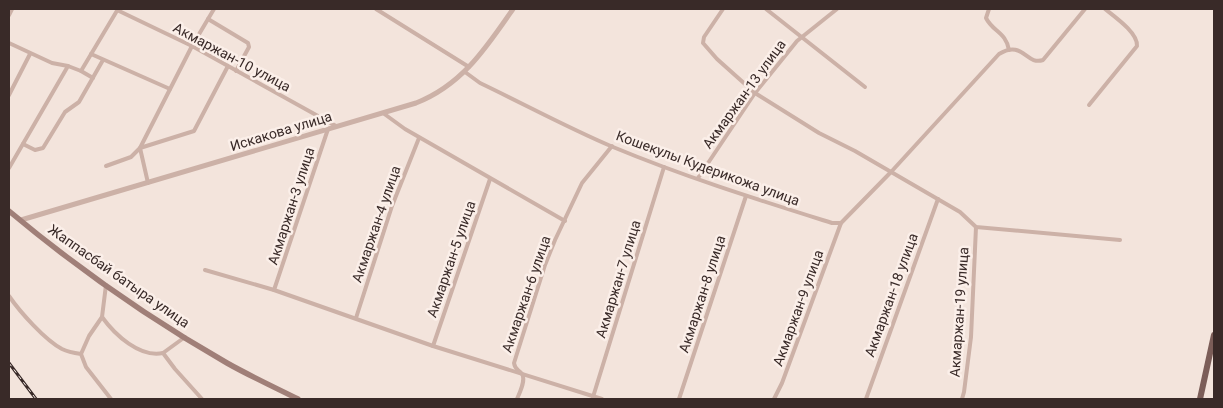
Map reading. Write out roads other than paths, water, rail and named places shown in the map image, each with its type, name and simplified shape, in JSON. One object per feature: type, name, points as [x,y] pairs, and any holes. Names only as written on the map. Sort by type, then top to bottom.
[{"type":"main road","name":"Жаппасбай батыра улица","points":[[9,210],[106,285],[154,319],[228,363],[298,399]]},
{"type":"main road","points":[[1200,399],[1214,335]]},
{"type":"street","points":[[9,15],[12,9]]},
{"type":"street","points":[[106,166],[131,157],[140,148],[192,46],[214,9]]},
{"type":"street","points":[[376,9],[469,67]]},
{"type":"street","name":"Искакова улица","points":[[20,220],[416,103],[433,96],[465,72],[513,9]]},
{"type":"street","points":[[723,9],[704,37],[703,43],[717,59],[755,93],[819,133],[855,151],[960,212],[976,227],[1120,240]]},
{"type":"street","points":[[766,9],[865,87]]},
{"type":"street","name":"Акмаржан-13 улица","points":[[698,178],[755,93],[802,37],[837,9]]},
{"type":"street","points":[[989,9],[986,18],[990,25],[1006,38],[1009,50]]},
{"type":"street","points":[[841,223],[891,172],[999,54],[1009,50],[1019,50],[1035,60],[1044,60],[1085,9]]},
{"type":"street","points":[[1089,105],[1137,46],[1134,34],[1105,9]]},
{"type":"street","points":[[81,72],[117,10]]},
{"type":"street","name":"Акмаржан-10 улица","points":[[117,10],[192,46],[336,127]]},
{"type":"street","points":[[208,18],[248,43],[249,47],[236,71]]},
{"type":"street","points":[[9,43],[30,54],[52,63],[68,66],[93,78]]},
{"type":"street","points":[[9,95],[30,54]]},
{"type":"street","points":[[91,54],[170,90]]},
{"type":"street","points":[[23,144],[35,150],[43,148],[65,112],[79,102],[103,60]]},
{"type":"street","points":[[9,168],[68,66]]},
{"type":"street","points":[[140,148],[194,131],[228,66]]},
{"type":"street","name":"Кошекулы Кудерикожа улица","points":[[465,72],[480,83],[612,146],[664,167],[746,196],[832,223],[841,223]]},
{"type":"street","points":[[382,113],[419,138],[565,221]]},
{"type":"street","name":"Акмаржан-3 улица","points":[[274,290],[328,129]]},
{"type":"street","name":"Акмаржан-4 улица","points":[[356,318],[392,206],[419,138]]},
{"type":"street","name":"Акмаржан-6 улица","points":[[517,399],[524,380],[522,374],[515,369],[516,353],[545,265],[582,183],[612,146]]},
{"type":"street","points":[[140,148],[148,183]]},
{"type":"street","name":"Акмаржан-7 улица","points":[[593,397],[664,167]]},
{"type":"street","name":"Акмаржан-5 улица","points":[[434,346],[490,179]]},
{"type":"street","name":"Акмаржан-8 улица","points":[[679,399],[746,196]]},
{"type":"street","name":"Акмаржан-18 улица","points":[[866,399],[938,199]]},
{"type":"street","name":"Акмаржан-9 улица","points":[[774,399],[782,383],[841,223]]},
{"type":"street","name":"Акмаржан-19 улица","points":[[962,399],[971,337],[976,227]]},
{"type":"street","points":[[205,270],[274,290],[434,346],[602,399]]},
{"type":"street","points":[[106,285],[102,317],[89,336],[81,354],[86,367],[111,399]]},
{"type":"street","points":[[9,296],[18,309],[56,345],[71,353],[81,354]]},
{"type":"street","points":[[102,317],[109,327],[127,342],[153,355],[163,353],[185,337]]},
{"type":"street","points":[[163,353],[202,399]]},
{"type":"railway","points":[[9,363],[36,399]]}]
